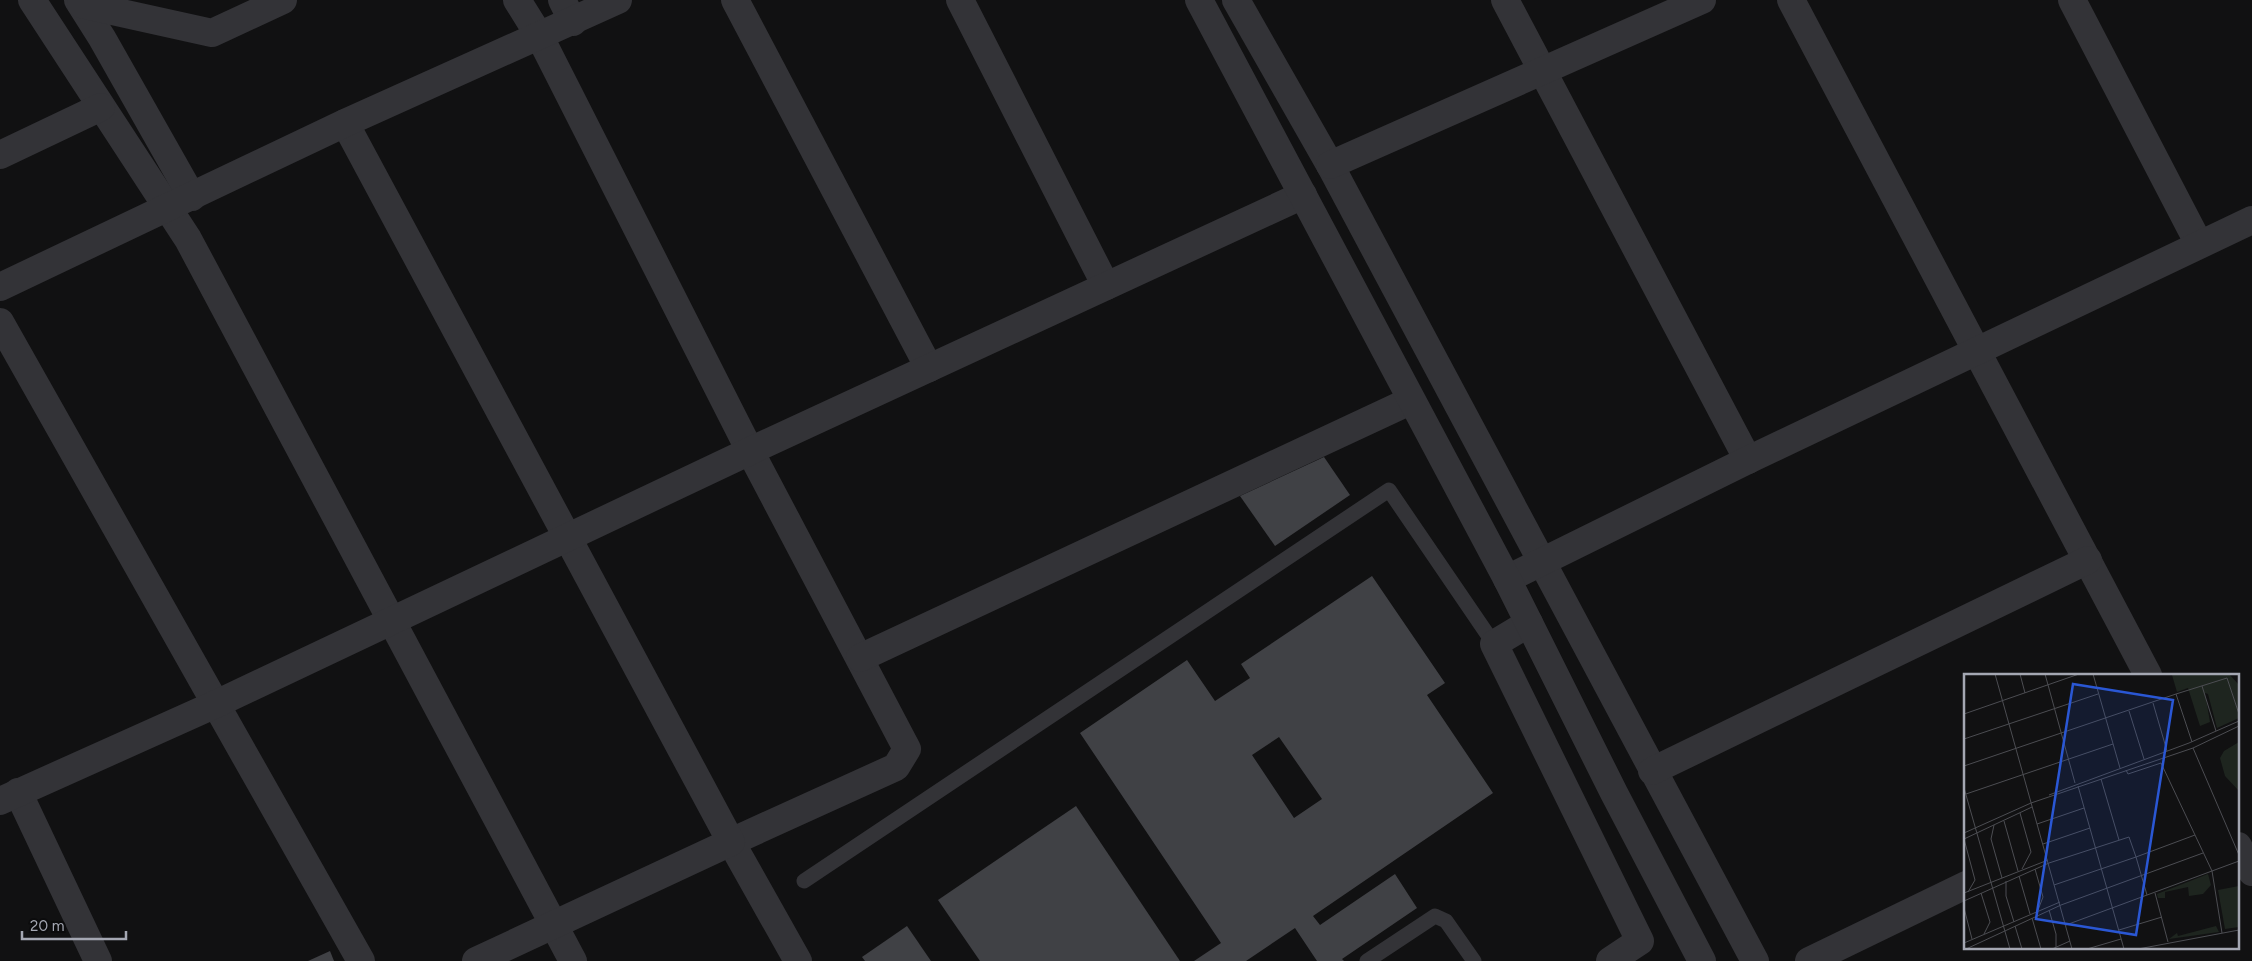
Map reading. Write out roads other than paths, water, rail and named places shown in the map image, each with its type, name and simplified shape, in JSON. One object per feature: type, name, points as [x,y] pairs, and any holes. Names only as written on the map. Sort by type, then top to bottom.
[{"type":"street","points":[[32,0],[101,106],[181,203]]},
{"type":"street","points":[[80,2],[212,33],[283,0]]},
{"type":"street","points":[[476,961],[896,766],[907,749],[750,451],[540,37],[517,0]]},
{"type":"street","points":[[0,287],[181,203],[345,123],[540,37],[567,11],[618,0]]},
{"type":"street","points":[[735,0],[929,368]]},
{"type":"street","points":[[960,0],[1106,286]]},
{"type":"street","points":[[1199,0],[1506,579],[1614,793],[1702,961]]},
{"type":"street","points":[[1236,0],[1330,165],[1755,961]]},
{"type":"street","points":[[1505,0],[1748,460]]},
{"type":"street","points":[[1330,165],[1702,0]]},
{"type":"street","points":[[1791,0],[2147,674]]},
{"type":"street","points":[[2072,0],[2199,244]]},
{"type":"street","points":[[80,2],[102,38],[181,203],[390,622],[573,961]]},
{"type":"street","points":[[0,155],[101,106]]},
{"type":"street","points":[[345,123],[567,539],[731,842],[798,961]]},
{"type":"street","points":[[98,961],[9,797],[216,704],[750,451],[1303,194]]},
{"type":"street","points":[[1506,579],[1748,460],[1977,353],[2252,220]]},
{"type":"street","points":[[0,322],[361,961]]},
{"type":"street","points":[[860,658],[1410,401]]},
{"type":"street","points":[[1652,771],[2088,560]]},
{"type":"street","points":[[1529,623],[1494,644],[1640,941],[1610,961]]},
{"type":"street","points":[[2240,850],[2252,872]]},
{"type":"street","points":[[1809,961],[1964,886]]},
{"type":"lane","points":[[804,881],[1389,490],[1494,644]]},
{"type":"lane","points":[[1367,961],[1434,916],[1446,921],[1474,961]]}]
